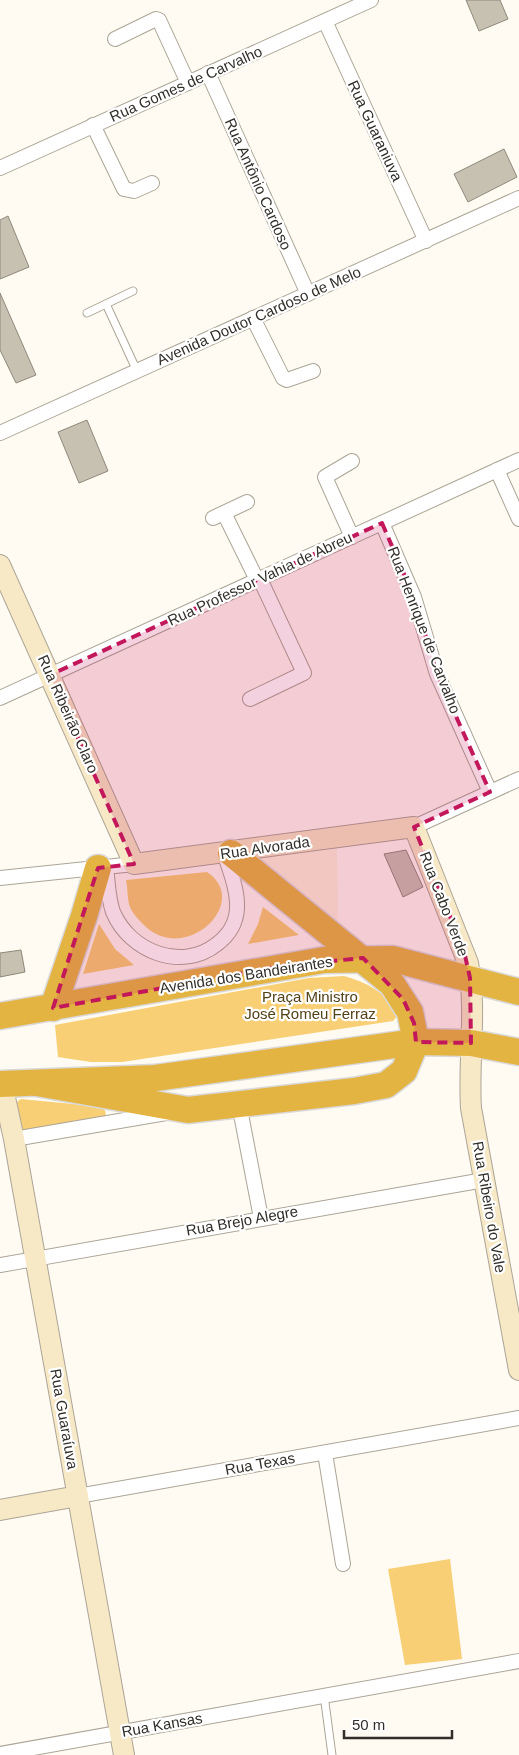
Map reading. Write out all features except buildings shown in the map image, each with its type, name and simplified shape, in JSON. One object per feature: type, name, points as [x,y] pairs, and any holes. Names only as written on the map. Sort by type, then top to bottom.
[{"type":"highway","points":[[37,1082],[188,1110],[354,1091],[386,1085],[404,1071],[416,1042],[414,1023],[404,999],[392,984],[363,958],[228,853]]},
{"type":"highway","points":[[52,1008],[102,867]]},
{"type":"highway","name":"Avenida dos Bandeirantes","points":[[0,1016],[289,965],[363,958],[393,959],[519,992]]},
{"type":"highway","points":[[1,1084],[155,1078],[416,1042],[470,1043],[519,1052]]},
{"type":"street","name":"Rua Gomes de Carvalho","points":[[0,168],[371,0]]},
{"type":"street","points":[[115,39],[156,19],[159,20],[188,83]]},
{"type":"street","name":"Rua Guaraniuva","points":[[325,21],[426,240]]},
{"type":"street","name":"Rua Antônio Cardoso","points":[[208,73],[308,294]]},
{"type":"street","points":[[94,126],[124,189],[134,191],[152,183]]},
{"type":"street","name":"Avenida Doutor Cardoso de Melo","points":[[0,433],[519,198]]},
{"type":"street","points":[[253,318],[284,378],[287,380],[314,371]]},
{"type":"street","name":"Rua Professor Vahia de Abreu","points":[[0,698],[519,460]]},
{"type":"street","points":[[352,461],[325,477],[352,537]]},
{"type":"street","points":[[497,470],[519,519]]},
{"type":"street","points":[[247,502],[218,516],[258,580],[304,673],[250,699]]},
{"type":"street","name":"Rua Henrique de Carvalho","points":[[382,523],[414,597],[437,674],[490,792]]},
{"type":"street","name":"Rua Ribeirão Claro","points":[[0,565],[134,864]]},
{"type":"street","name":"Rua Alvorada","points":[[0,878],[228,853],[414,827],[519,779]]},
{"type":"street","name":"Rua Cabo Verde","points":[[414,827],[464,952],[470,978],[470,1043]]},
{"type":"street","points":[[102,867],[114,913],[123,927],[150,952],[184,958],[210,950],[222,941],[232,927],[237,910],[237,893],[228,853]]},
{"type":"street","name":"Rua Ribeiro do Vale","points":[[470,1043],[471,1108],[519,1370]]},
{"type":"street","name":"Rua Guaraíuva","points":[[1,1084],[14,1139],[124,1755]]},
{"type":"street","points":[[238,1104],[261,1218]]},
{"type":"street","points":[[14,1139],[188,1110]]},
{"type":"street","name":"Rua Brejo Alegre","points":[[0,1265],[484,1180]]},
{"type":"street","name":"Rua Texas","points":[[0,1510],[519,1418]]},
{"type":"street","points":[[324,1453],[343,1564]]},
{"type":"street","name":"Rua Kansas","points":[[0,1754],[519,1661]]},
{"type":"lane","points":[[87,313],[133,290]]},
{"type":"lane","points":[[106,304],[137,371]]},
{"type":"lane","points":[[324,1695],[332,1755]]},
{"type":"highlighted area","points":[[382,523],[414,597],[437,674],[490,792],[414,827],[464,951],[470,978],[471,1043],[416,1042],[414,1023],[403,999],[363,958],[289,965],[53,1008],[98,868],[134,864],[50,675]]},
{"type":"shaded area","points":[[337,849],[338,922],[247,857]]},
{"type":"green space","points":[[207,872],[219,884],[222,898],[218,912],[209,924],[196,933],[180,938],[163,937],[147,928],[131,910],[126,880]]},
{"type":"green space","name":"Praça Ministro José Romeu Ferraz","points":[[263,907],[299,935],[248,944],[258,924]]},
{"type":"green space","points":[[99,924],[115,949],[134,965],[83,974]]},
{"type":"green space","name":"Praça Ministro José Romeu Ferraz","points":[[344,976],[375,989],[388,1000],[399,1014],[393,1021],[122,1062],[91,1062],[58,1057],[55,1025],[309,978]]},
{"type":"green space","points":[[21,1099],[104,1107],[107,1119],[24,1131],[18,1129],[17,1102]]},
{"type":"green space","points":[[450,1559],[462,1659],[405,1665],[388,1569]]}]
